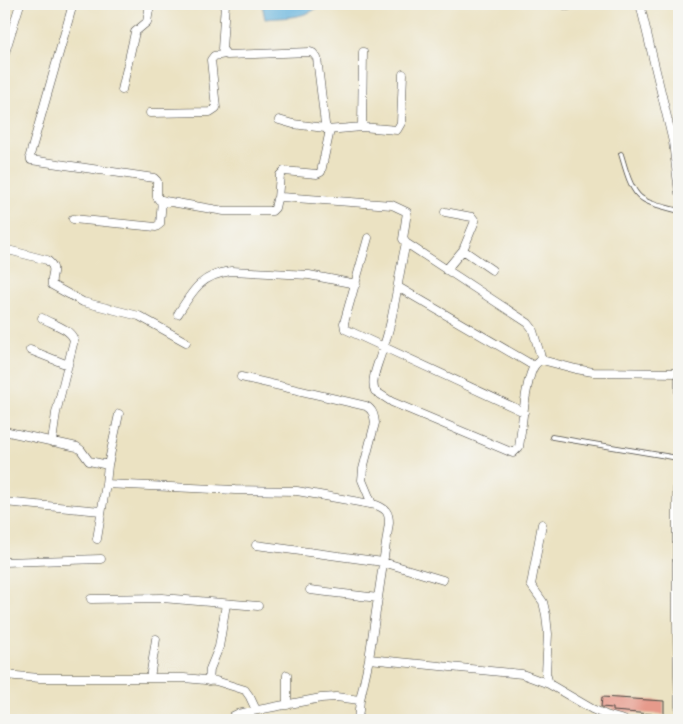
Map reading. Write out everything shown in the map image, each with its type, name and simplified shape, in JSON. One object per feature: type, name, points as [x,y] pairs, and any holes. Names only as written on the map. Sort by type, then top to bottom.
[{"type":"street","points":[[4,56],[20,4]]},
{"type":"street","points":[[73,4],[31,160],[38,163],[154,178],[157,180],[158,198],[162,200],[224,211],[271,211],[275,209],[280,175],[284,171],[317,174],[321,172],[328,129],[317,58],[313,53],[248,53],[214,56],[211,60],[216,108],[210,112],[150,113]]},
{"type":"street","points":[[122,90],[135,32],[147,22],[150,4]]},
{"type":"street","points":[[225,4],[222,24],[222,49],[225,54]]},
{"type":"street","points":[[563,4],[567,6],[584,4]]},
{"type":"street","points":[[640,4],[673,142],[679,193]]},
{"type":"street","points":[[673,4],[679,4]]},
{"type":"street","points":[[362,126],[363,52]]},
{"type":"street","points":[[279,120],[328,129],[362,126],[395,131],[399,128],[403,74]]},
{"type":"street","points":[[278,198],[385,204],[406,211],[408,214],[403,239],[406,243],[528,322],[532,328],[542,360]]},
{"type":"street","points":[[73,220],[156,227],[160,224],[162,200]]},
{"type":"street","points":[[445,212],[474,220],[473,228],[464,250],[446,270]]},
{"type":"street","points":[[368,238],[344,327],[524,412]]},
{"type":"street","points":[[406,243],[398,288],[384,346],[377,365],[373,387],[376,392],[392,402],[513,453],[519,448],[527,389],[534,366],[542,360]]},
{"type":"street","points":[[4,249],[47,260],[54,269],[52,285],[76,299],[92,306],[139,316],[186,342]]},
{"type":"street","points":[[464,250],[492,270]]},
{"type":"street","points":[[178,314],[198,284],[219,273],[230,271],[309,275],[356,284]]},
{"type":"street","points":[[398,288],[534,366]]},
{"type":"street","points":[[42,318],[72,334],[74,345],[56,413],[52,442]]},
{"type":"street","points":[[30,350],[68,365]]},
{"type":"street","points":[[542,360],[593,372],[679,373]]},
{"type":"street","points":[[241,377],[366,406],[371,409],[375,422],[362,480],[372,504]]},
{"type":"street","points":[[679,378],[679,708]]},
{"type":"street","points":[[97,539],[108,465],[119,414]]},
{"type":"street","points":[[4,431],[78,447],[88,461],[108,465]]},
{"type":"street","points":[[106,484],[296,491],[372,504],[386,510],[389,517],[369,659],[360,700],[358,720]]},
{"type":"street","points":[[4,502],[101,511]]},
{"type":"street","points":[[542,524],[531,580],[533,590],[543,602],[546,615],[548,634],[546,674],[550,684]]},
{"type":"street","points":[[256,545],[383,562],[443,580]]},
{"type":"street","points":[[4,562],[100,559]]},
{"type":"street","points":[[310,590],[378,598]]},
{"type":"street","points":[[91,599],[162,598],[258,606]]},
{"type":"street","points":[[210,681],[210,669],[219,647],[226,604]]},
{"type":"street","points":[[150,678],[156,639]]},
{"type":"street","points":[[369,659],[522,674],[550,684],[592,710],[624,720]]},
{"type":"street","points":[[4,675],[40,678],[184,678],[210,681],[245,690],[256,710]]},
{"type":"street","points":[[287,675],[287,705]]},
{"type":"street","points":[[233,720],[234,715],[321,698],[336,697],[360,700]]},
{"type":"lane","points":[[621,154],[634,189],[639,196],[645,200],[679,211]]},
{"type":"lane","points":[[552,438],[678,458]]},
{"type":"water","points":[[262,4],[322,4],[302,15],[265,19]]},
{"type":"building","points":[[602,697],[664,701],[664,715],[613,711],[613,708],[601,707]]}]
